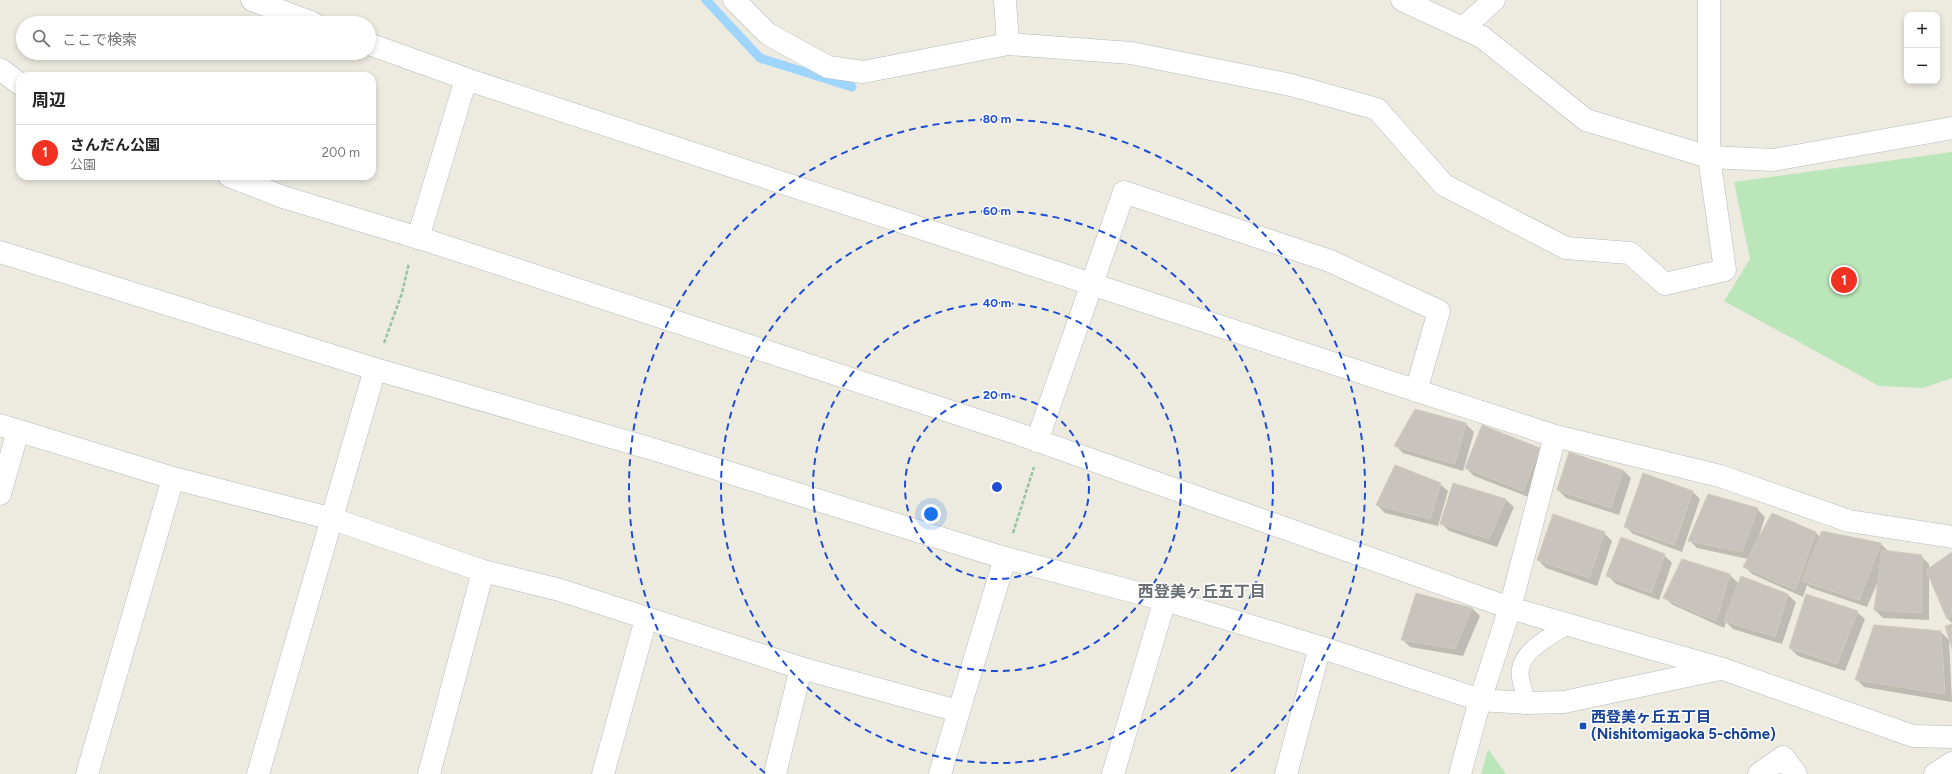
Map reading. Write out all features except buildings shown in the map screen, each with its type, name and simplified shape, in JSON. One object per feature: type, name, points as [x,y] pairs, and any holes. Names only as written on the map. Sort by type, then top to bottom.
[{"type":"street","points":[[252,0],[294,16]]},
{"type":"street","points":[[734,0],[768,34],[828,67],[863,72],[1008,44],[1131,53],[1291,85],[1377,109],[1444,185],[1566,248],[1630,253],[1665,284],[1725,270],[1709,157],[1709,0]]},
{"type":"street","points":[[1005,0],[1008,44]]},
{"type":"street","points":[[1402,0],[1482,37],[1586,120],[1709,157],[1773,160],[1952,128]]},
{"type":"street","points":[[1463,28],[1494,0]]},
{"type":"street","points":[[376,47],[466,79],[1555,436],[1720,476],[1850,521],[1952,537]]},
{"type":"street","points":[[0,69],[16,81]]},
{"type":"street","points":[[418,238],[466,79]]},
{"type":"street","points":[[0,89],[16,93]]},
{"type":"street","points":[[239,180],[283,198],[418,238],[1036,451],[1510,608],[1568,626],[1723,668],[1914,736],[1952,737]]},
{"type":"street","points":[[1036,451],[1091,285],[1124,192],[1330,261],[1439,311],[1416,391]]},
{"type":"street","points":[[0,252],[374,369],[649,448],[1005,558],[1165,600],[1320,647],[1480,700],[1527,703],[1564,702],[1723,668]]},
{"type":"street","points":[[258,774],[333,519],[374,369]]},
{"type":"street","points":[[0,494],[9,428],[173,478],[333,519],[483,571],[560,590],[801,668],[958,711]]},
{"type":"street","points":[[1460,774],[1480,700],[1510,608],[1555,436]]},
{"type":"street","points":[[87,774],[173,478]]},
{"type":"street","points":[[940,774],[1005,558]]},
{"type":"street","points":[[430,774],[483,571]]},
{"type":"street","points":[[1113,774],[1165,600]]},
{"type":"street","points":[[603,774],[646,619]]},
{"type":"street","points":[[1286,774],[1320,647]]},
{"type":"street","points":[[776,774],[801,668]]},
{"type":"street","points":[[1759,774],[1783,757],[1796,774]]},
{"type":"street","points":[[1935,774],[1952,763]]},
{"type":"lane","points":[[1527,703],[1520,672],[1527,654],[1547,638],[1568,626]]},
{"type":"path","points":[[374,369],[402,293],[409,262]]},
{"type":"path","points":[[1005,558],[1036,451]]},
{"type":"green space","points":[[1952,152],[1952,378],[1923,388],[1879,386],[1724,301],[1750,259],[1734,182]]},
{"type":"green space","points":[[1488,749],[1506,774],[1481,774]]},
{"type":"waterway","points":[[706,0],[760,58],[852,87]]},
{"type":"place","name":"さんだん公園","points":[[1844,280]]},
{"type":"place","name":"西登美ヶ丘五丁目 (Nishitomigaoka 5-chōme)","points":[[1583,726]]},
{"type":"district","name":"西登美ヶ丘五丁目","points":[[1202,591]]}]
